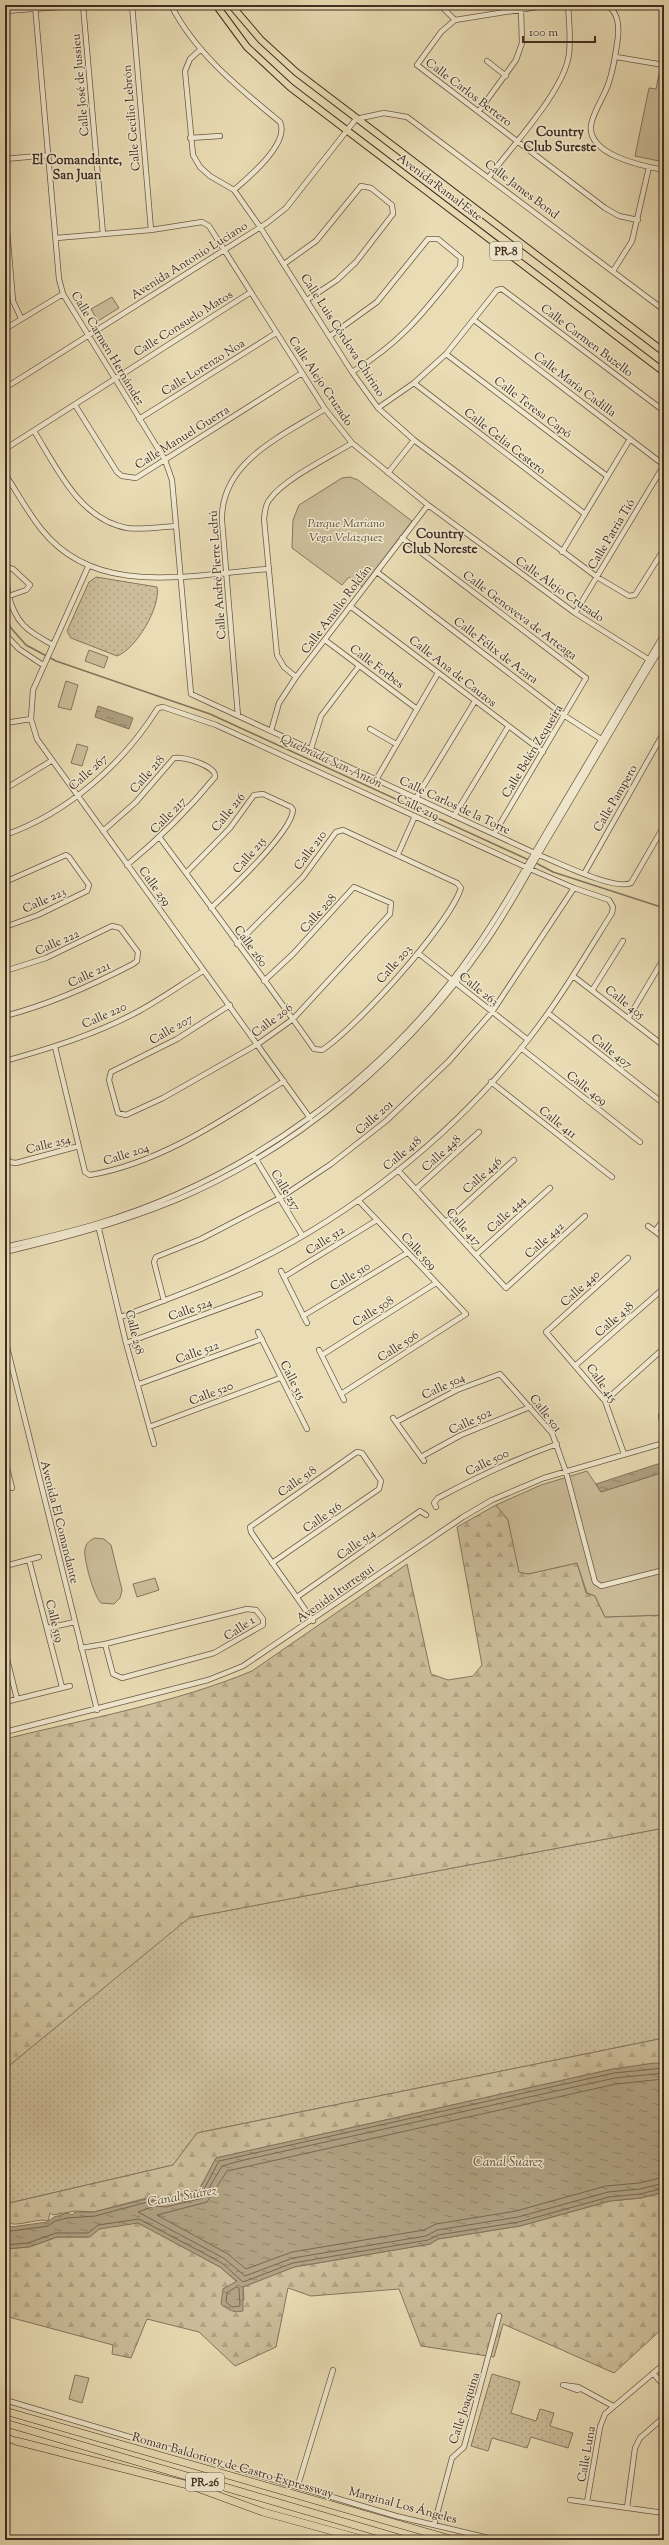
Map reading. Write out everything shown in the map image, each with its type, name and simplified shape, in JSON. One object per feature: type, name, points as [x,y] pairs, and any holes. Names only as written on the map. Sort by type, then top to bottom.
[{"type":"highway","name":"Roman Baldorioty de Castro Expressway","points":[[5,2411],[454,2540]]},
{"type":"highway","name":"Roman Baldorioty de Castro Expressway","points":[[5,2423],[406,2540]]},
{"type":"highway","points":[[16,2441],[169,2480],[262,2512],[365,2540]]},
{"type":"main road","name":"Avenida Ramal Este","points":[[216,5],[238,37],[260,60],[290,87],[664,372]]},
{"type":"main road","name":"Avenida Ramal Este","points":[[231,5],[275,54],[356,119],[664,352]]},
{"type":"street","points":[[5,11],[35,7],[84,5]]},
{"type":"street","name":"Calle José de Jussieu","points":[[84,5],[103,234]]},
{"type":"street","name":"Calle Cecilio Lebrón","points":[[132,5],[151,230]]},
{"type":"street","points":[[170,5],[201,49],[242,90],[280,122],[283,129],[282,136],[257,170],[234,190]]},
{"type":"street","points":[[440,5],[456,20],[550,5]]},
{"type":"street","points":[[489,177],[555,89],[565,68],[569,56],[570,42],[568,5]]},
{"type":"street","points":[[607,5],[613,9],[617,16],[619,29],[616,57],[609,83],[592,122],[592,135],[598,146],[614,156],[664,170]]},
{"type":"street","name":"Calle Carmen Hernández","points":[[35,7],[59,279],[63,294],[87,336],[165,460],[172,480],[191,694]]},
{"type":"street","points":[[479,111],[506,76],[516,60],[522,43],[521,9]]},
{"type":"street","name":"Calle Carlos Bertero","points":[[456,20],[441,32],[417,65],[605,208],[619,216],[638,220]]},
{"type":"street","name":"Calle Luis Córdova Chirino","points":[[201,49],[190,59],[185,71],[190,138],[193,155],[200,167],[210,176],[234,190],[284,264],[352,372],[378,408],[414,440],[562,552],[597,577],[631,596],[635,595],[664,549]]},
{"type":"street","points":[[616,57],[664,65]]},
{"type":"street","points":[[487,61],[506,76]]},
{"type":"street","name":"Calle James Bond","points":[[356,119],[384,113],[407,117],[489,177],[664,310]]},
{"type":"street","name":"Avenida Antonio Luciano","points":[[5,388],[260,227],[286,208],[356,119]]},
{"type":"street","points":[[190,138],[220,136]]},
{"type":"street","points":[[5,159],[49,155]]},
{"type":"street","points":[[613,271],[632,241],[649,167]]},
{"type":"street","points":[[284,264],[316,241],[361,186],[367,187],[392,205],[393,214],[356,262],[337,280],[307,300]]},
{"type":"street","points":[[5,206],[13,300],[21,318]]},
{"type":"street","name":"Calle Alejo Cruzado","points":[[56,238],[151,230],[202,222],[209,226],[325,409],[352,443],[428,505],[575,613],[651,660]]},
{"type":"street","points":[[330,336],[377,302],[428,239],[437,239],[461,258],[460,267],[412,328],[374,360],[352,372]]},
{"type":"street","name":"Calle Carmen Buzello","points":[[474,320],[497,290],[502,289],[507,291],[664,411]]},
{"type":"street","name":"Calle Consuelo Matos","points":[[5,449],[251,292]]},
{"type":"street","points":[[5,329],[63,294]]},
{"type":"street","points":[[378,408],[414,383],[446,354],[474,320]]},
{"type":"street","name":"Calle María Cadilla","points":[[474,320],[664,465]]},
{"type":"street","name":"Calle Lorenzo Noa","points":[[139,419],[276,333]]},
{"type":"street","name":"Calle Teresa Capó","points":[[446,354],[607,476]]},
{"type":"street","name":"Calle Manuel Guerra","points":[[75,405],[117,472],[122,476],[136,478],[302,373]]},
{"type":"street","name":"Calle Celia Cestero","points":[[414,383],[585,514]]},
{"type":"street","name":"Calle André Pierre Ledrú","points":[[238,716],[221,510],[233,476],[257,452],[325,409]]},
{"type":"street","points":[[34,431],[72,492],[85,507],[108,522],[128,528],[176,526]]},
{"type":"street","points":[[562,552],[630,439]]},
{"type":"street","points":[[388,473],[414,440]]},
{"type":"street","points":[[296,677],[284,667],[277,655],[264,519],[268,500],[284,486],[352,443]]},
{"type":"street","name":"Calle Patria Tió","points":[[575,613],[664,465]]},
{"type":"street","points":[[5,474],[42,530],[59,547],[88,567],[130,577],[180,576],[268,569]]},
{"type":"street","name":"Calle Amalio Roldán","points":[[271,731],[279,703],[296,677],[428,505]]},
{"type":"street","name":"Calle Genoveva de Arteaga","points":[[402,538],[586,678]]},
{"type":"street","points":[[9,596],[26,590],[30,585],[13,569],[5,567],[9,596],[22,625],[32,634],[53,645]]},
{"type":"street","name":"Calle 259","points":[[88,567],[50,650],[31,697],[31,719],[37,739],[51,761],[203,971],[230,1005],[311,1119]]},
{"type":"street","name":"Calle Félix de Azara","points":[[377,572],[565,716],[603,741]]},
{"type":"street","name":"Calle Ana de Cauzos","points":[[350,606],[543,752]]},
{"type":"street","points":[[5,634],[19,649],[44,664]]},
{"type":"street","points":[[5,1252],[98,1226],[186,1189],[255,1157],[311,1119],[384,1062],[420,1026],[475,950],[528,868],[651,660],[664,634]]},
{"type":"street","name":"Calle Forbes","points":[[325,640],[417,709]]},
{"type":"street","points":[[651,660],[664,643]]},
{"type":"street","points":[[311,749],[321,716],[359,666]]},
{"type":"street","points":[[376,780],[438,673]]},
{"type":"street","name":"Calle Belén Zequeira","points":[[494,834],[565,716],[586,678]]},
{"type":"street","name":"Calle Carlos de la Torre","points":[[191,694],[536,854],[584,874],[626,885],[631,883],[664,826]]},
{"type":"street","points":[[416,798],[475,701]]},
{"type":"street","name":"Calle 267","points":[[5,835],[36,822],[77,796],[91,785],[142,734],[158,708],[168,708]]},
{"type":"street","name":"Calle 219","points":[[168,708],[216,725],[528,868],[574,888],[609,900],[612,906]]},
{"type":"street","points":[[5,723],[31,719]]},
{"type":"street","points":[[454,816],[508,727]]},
{"type":"street","points":[[370,729],[396,744]]},
{"type":"street","name":"Calle Pampero","points":[[584,874],[664,734]]},
{"type":"street","name":"Calle 218","points":[[103,831],[136,802],[174,758],[180,757],[210,767],[214,772]]},
{"type":"street","points":[[5,789],[51,761]]},
{"type":"street","name":"Calle 217","points":[[127,865],[160,838],[186,812],[215,777],[214,772]]},
{"type":"street","name":"Calle 216","points":[[186,873],[230,828],[254,795],[263,794],[293,810]]},
{"type":"street","name":"Calle 215","points":[[211,908],[269,848],[291,817],[293,810]]},
{"type":"street","points":[[398,854],[415,816]]},
{"type":"street","name":"Calle 210","points":[[237,944],[303,877],[336,832],[342,830],[398,854],[457,883],[460,888]]},
{"type":"street","name":"Calle 260","points":[[160,838],[314,1049],[322,1050],[331,1044]]},
{"type":"street","name":"Calle 223","points":[[5,882],[66,856],[69,857],[81,874],[88,888],[87,891],[64,903],[5,927]]},
{"type":"street","name":"Calle 208","points":[[264,981],[298,949],[354,887],[389,902],[392,906]]},
{"type":"street","name":"Calle 203","points":[[331,1044],[418,953],[440,923],[460,888]]},
{"type":"street","name":"Calle 201","points":[[164,1301],[154,1262],[156,1257],[200,1239],[280,1198],[331,1164],[391,1116],[439,1071],[492,1012],[574,888]]},
{"type":"street","name":"Calle 206","points":[[132,1112],[197,1080],[258,1044],[293,1019],[385,920],[390,914],[392,906]]},
{"type":"street","name":"Calle 418","points":[[121,1316],[164,1301],[237,1270],[302,1235],[358,1200],[398,1170],[448,1127],[528,1040],[573,976],[612,913],[612,906]]},
{"type":"street","name":"Calle 222","points":[[5,971],[46,958],[115,926]]},
{"type":"street","name":"Calle 221","points":[[5,1016],[43,1006],[95,984],[137,961],[138,952],[120,928],[115,926]]},
{"type":"street","points":[[593,990],[623,941]]},
{"type":"street","name":"Calle 263","points":[[418,953],[528,1040]]},
{"type":"street","points":[[629,1018],[664,958]]},
{"type":"street","name":"Calle 220","points":[[5,1061],[55,1047],[138,1011],[203,971]]},
{"type":"street","name":"Calle 405","points":[[573,976],[664,1046]]},
{"type":"street","name":"Calle 207","points":[[132,1112],[126,1115],[118,1113],[109,1080],[112,1072],[177,1039],[230,1005]]},
{"type":"street","name":"Calle 407","points":[[548,1013],[664,1104]]},
{"type":"street","name":"Calle 204","points":[[55,1047],[80,1146],[85,1172],[90,1175],[142,1161],[201,1132],[284,1081]]},
{"type":"street","name":"Calle 409","points":[[521,1048],[640,1142]]},
{"type":"street","name":"Calle 411","points":[[491,1082],[612,1178]]},
{"type":"street","name":"Calle 448","points":[[416,1189],[479,1132]]},
{"type":"street","name":"Calle 254","points":[[5,1152],[9,1162],[16,1163],[80,1146]]},
{"type":"street","name":"Calle 257","points":[[255,1157],[302,1235]]},
{"type":"street","name":"Calle 446","points":[[446,1222],[514,1160]]},
{"type":"street","name":"Calle 417","points":[[398,1170],[506,1288],[516,1279]]},
{"type":"street","name":"Calle 444","points":[[476,1255],[550,1188]]},
{"type":"street","name":"Calle 509","points":[[358,1200],[466,1314]]},
{"type":"street","name":"Calle 442","points":[[516,1279],[585,1216]]},
{"type":"street","points":[[655,1231],[664,1219]]},
{"type":"street","name":"Calle 512","points":[[284,1278],[377,1220]]},
{"type":"street","points":[[5,1247],[98,1226]]},
{"type":"street","name":"Calle 258","points":[[98,1226],[121,1316],[126,1343],[139,1384],[154,1444]]},
{"type":"street","points":[[648,1226],[664,1238]]},
{"type":"street","name":"Calle 510","points":[[303,1316],[407,1252]]},
{"type":"street","name":"Calle 440","points":[[547,1334],[546,1332],[628,1258]]},
{"type":"street","points":[[281,1271],[307,1322]]},
{"type":"street","name":"Calle 508","points":[[322,1355],[436,1283]]},
{"type":"street","name":"Calle 438","points":[[576,1365],[664,1288]]},
{"type":"street","name":"Calle 524","points":[[126,1343],[260,1294]]},
{"type":"street","name":"Calle 506","points":[[341,1394],[466,1314]]},
{"type":"street","name":"Calle 515","points":[[258,1332],[307,1429]]},
{"type":"street","name":"Calle 415","points":[[547,1334],[576,1365],[605,1401],[624,1454]]},
{"type":"street","name":"Avenida El Comandante","points":[[5,1339],[97,1710]]},
{"type":"street","name":"Calle 522","points":[[139,1384],[262,1339]]},
{"type":"street","points":[[605,1401],[664,1348]]},
{"type":"street","points":[[319,1350],[344,1400]]},
{"type":"street","name":"Calle 501","points":[[500,1374],[552,1433],[566,1472],[595,1582],[601,1586],[664,1570]]},
{"type":"street","name":"Calle 504","points":[[422,1459],[395,1420],[457,1390],[500,1374]]},
{"type":"street","name":"Calle 520","points":[[149,1427],[280,1378]]},
{"type":"street","name":"Calle 502","points":[[422,1459],[461,1435],[530,1407]]},
{"type":"street","points":[[664,1407],[661,1416],[664,1431]]},
{"type":"street","name":"Avenida Iturregui","points":[[5,1732],[97,1710],[226,1674],[259,1657],[463,1517],[522,1486],[664,1443]]},
{"type":"street","name":"Calle 500","points":[[436,1507],[434,1503],[438,1498],[484,1473],[519,1457],[556,1444]]},
{"type":"street","name":"Calle 518","points":[[272,1563],[250,1527],[357,1452],[362,1453],[380,1481],[381,1486]]},
{"type":"street","points":[[5,1460],[12,1488]]},
{"type":"street","name":"Calle 516","points":[[272,1563],[381,1486]]},
{"type":"street","name":"Calle 514","points":[[297,1597],[420,1511],[426,1514]]},
{"type":"street","points":[[5,1566],[39,1557]]},
{"type":"street","name":"Calle 519","points":[[29,1560],[62,1687]]},
{"type":"street","points":[[272,1563],[313,1620]]},
{"type":"street","name":"Calle 1","points":[[81,1648],[105,1644],[247,1609],[256,1610],[264,1622],[260,1628],[219,1651],[122,1678],[113,1674],[105,1644]]},
{"type":"street","points":[[47,1628],[75,1622]]},
{"type":"street","points":[[5,1651],[17,1699]]},
{"type":"street","points":[[5,1702],[70,1686]]},
{"type":"street","name":"Calle Joaquina","points":[[434,2525],[452,2458],[464,2447],[499,2316]]},
{"type":"street","name":"Calle Luna","points":[[588,2502],[600,2427],[605,2414],[664,2364]]},
{"type":"street","points":[[298,2485],[333,2370]]},
{"type":"street","points":[[653,2373],[664,2386]]},
{"type":"street","points":[[580,2389],[614,2406]]},
{"type":"street","name":"Marginal Los Ángeles","points":[[5,2400],[434,2525],[497,2540]]},
{"type":"street","points":[[627,2508],[636,2448],[640,2438],[664,2417]]},
{"type":"street","points":[[5,2436],[16,2441]]},
{"type":"street","points":[[5,2445],[10,2440],[16,2441]]},
{"type":"street","points":[[570,2500],[664,2513]]},
{"type":"green space","points":[[660,69],[664,69],[664,162],[635,156],[649,88],[656,89]]},
{"type":"green space","points":[[112,297],[119,308],[98,321],[91,309]]},
{"type":"green space","name":"Parque Mariano Vega Velázquez","points":[[350,477],[358,480],[412,521],[362,587],[349,577],[342,585],[292,548],[293,520],[299,505],[342,478]]},
{"type":"green space","points":[[96,577],[157,587],[155,605],[146,626],[132,645],[117,656],[71,638],[67,631],[89,582]]},
{"type":"green space","points":[[89,650],[108,657],[104,668],[85,661]]},
{"type":"green space","points":[[66,681],[78,685],[71,710],[58,707]]},
{"type":"green space","points":[[77,744],[88,747],[82,766],[71,763]]},
{"type":"green space","points":[[587,1471],[601,1492],[664,1472],[664,1615],[605,1617],[595,1596],[587,1593],[577,1563],[528,1574],[519,1572],[508,1520],[496,1505],[541,1485]]},
{"type":"green space","points":[[496,1505],[508,1520],[520,1572],[528,1574],[577,1563],[586,1593],[595,1596],[605,1617],[664,1615],[664,1828],[189,1918],[5,2069],[5,1739],[161,1701],[223,1682],[252,1671],[407,1564],[431,1674],[448,1680],[473,1676],[482,1665],[457,1527]]},
{"type":"green space","points":[[95,1538],[104,1539],[111,1545],[122,1590],[120,1598],[114,1604],[101,1603],[95,1593],[90,1577],[85,1549],[88,1542]]},
{"type":"green space","points":[[155,1578],[159,1590],[137,1597],[133,1584]]},
{"type":"green space","points":[[664,1828],[664,2038],[197,2133],[173,2165],[5,2204],[5,2069],[188,1918]]},
{"type":"green space","points":[[664,2038],[664,2064],[613,2069],[216,2158],[199,2190],[164,2198],[154,2196],[94,2212],[75,2211],[53,2215],[50,2213],[48,2221],[41,2220],[21,2224],[12,2224],[5,2218],[5,2204],[173,2165],[197,2133]]},
{"type":"green space","points":[[664,2192],[664,2260],[659,2261],[664,2297],[664,2327],[614,2373],[503,2324],[494,2357],[421,2346],[399,2289],[311,2296],[288,2288],[276,2347],[235,2366],[199,2332],[147,2319],[131,2358],[112,2354],[113,2345],[5,2316],[5,2249],[29,2247],[57,2237],[88,2237],[99,2229],[128,2223],[138,2223],[220,2267],[237,2282],[223,2289],[244,2300],[243,2287],[294,2267],[430,2244],[438,2239],[520,2226],[610,2201],[641,2198]]},
{"type":"green space","points":[[492,2374],[520,2382],[511,2413],[536,2421],[540,2409],[554,2413],[550,2426],[573,2433],[568,2448],[531,2437],[527,2448],[492,2438],[488,2451],[471,2446]]},
{"type":"green space","points":[[75,2375],[89,2378],[82,2403],[69,2399]]},
{"type":"water","points":[[98,706],[133,718],[129,729],[95,717]]},
{"type":"water","points":[[664,1462],[664,1472],[601,1492],[596,1484]]},
{"type":"water","name":"Canal Suárez","points":[[654,2063],[664,2064],[664,2192],[641,2198],[610,2201],[520,2226],[438,2239],[430,2244],[294,2267],[243,2287],[243,2311],[240,2312],[226,2308],[221,2304],[223,2289],[237,2281],[220,2267],[138,2223],[99,2229],[90,2237],[57,2237],[29,2247],[5,2249],[5,2219],[11,2227],[47,2222],[54,2217],[68,2213],[72,2215],[75,2212],[94,2212],[154,2197],[164,2199],[199,2190],[216,2158],[613,2069]]},
{"type":"waterway","name":"Quebrada San Antón","points":[[5,615],[11,628],[26,645],[56,661],[210,714],[529,860]]},
{"type":"waterway","name":"Quebrada San Antón","points":[[536,863],[553,872],[664,908]]},
{"type":"district","name":"Country Club Sureste","points":[[560,138]]},
{"type":"district","name":"El Comandante, San Juan","points":[[77,166]]},
{"type":"district","name":"Country Club Noreste","points":[[440,540]]}]
